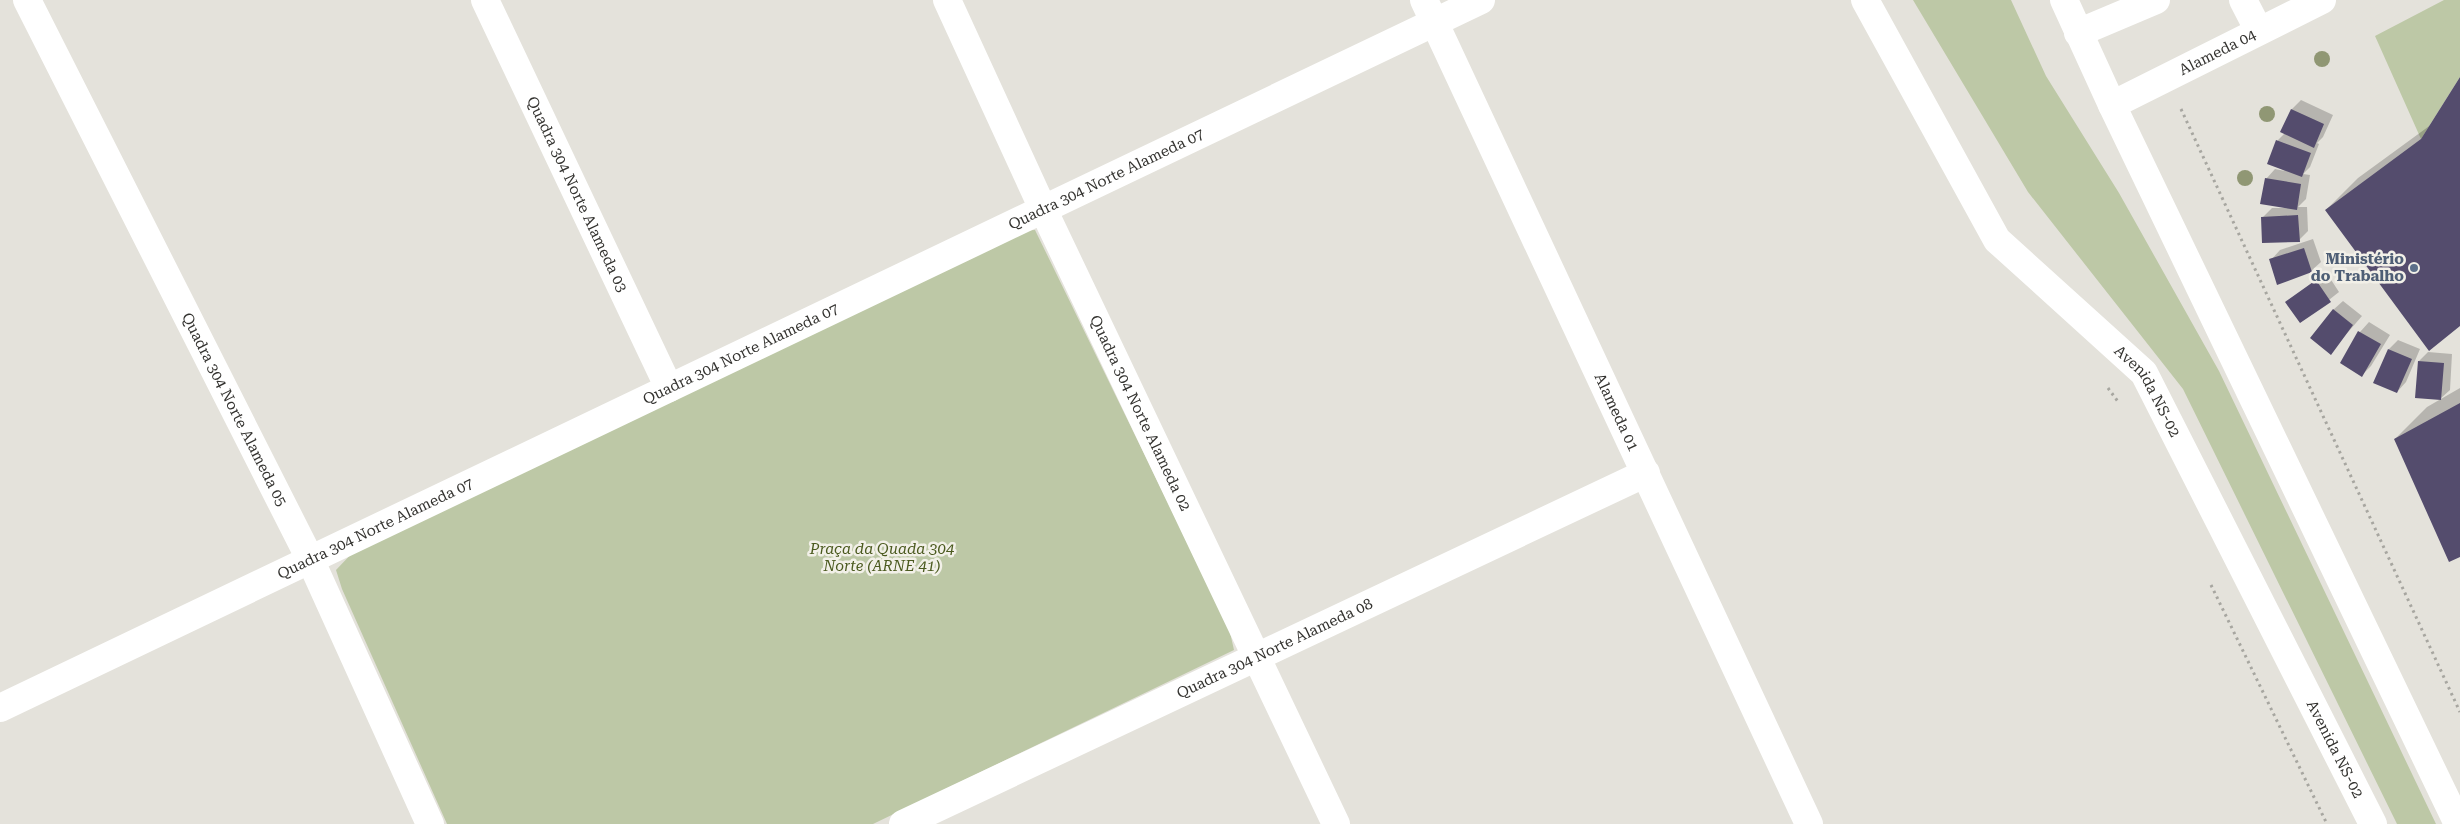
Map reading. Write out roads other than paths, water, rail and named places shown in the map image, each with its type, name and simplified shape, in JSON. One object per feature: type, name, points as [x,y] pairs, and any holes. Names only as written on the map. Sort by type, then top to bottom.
[{"type":"street","name":"Quadra 304 Norte Alameda 05","points":[[28,0],[310,559],[430,824]]},
{"type":"street","name":"Quadra 304 Norte Alameda 03","points":[[485,0],[669,388]]},
{"type":"street","name":"Quadra 304 Norte Alameda 02","points":[[947,0],[1043,210],[1336,824]]},
{"type":"street","name":"Quadra 304 Norte Alameda 07","points":[[0,708],[1043,210],[1430,11],[1481,0]]},
{"type":"street","name":"Avenida NS-02","points":[[1865,0],[1997,240],[2144,373],[2373,824]]},
{"type":"street","points":[[2064,0],[2112,105],[2458,824]]},
{"type":"street","points":[[2078,33],[2156,0]]},
{"type":"street","points":[[2243,0],[2259,31]]},
{"type":"street","name":"Alameda 04","points":[[2112,105],[2322,0]]},
{"type":"street","name":"Alameda 01","points":[[1430,11],[1810,824]]},
{"type":"street","name":"Quadra 304 Norte Alameda 08","points":[[903,824],[1646,473]]},
{"type":"place","name":"Ministério do Trabalho","points":[[2414,268]]},
{"type":"park label","name":"Praça da Quada 304 Norte (ARNE 41)","points":[[882,558]]}]
